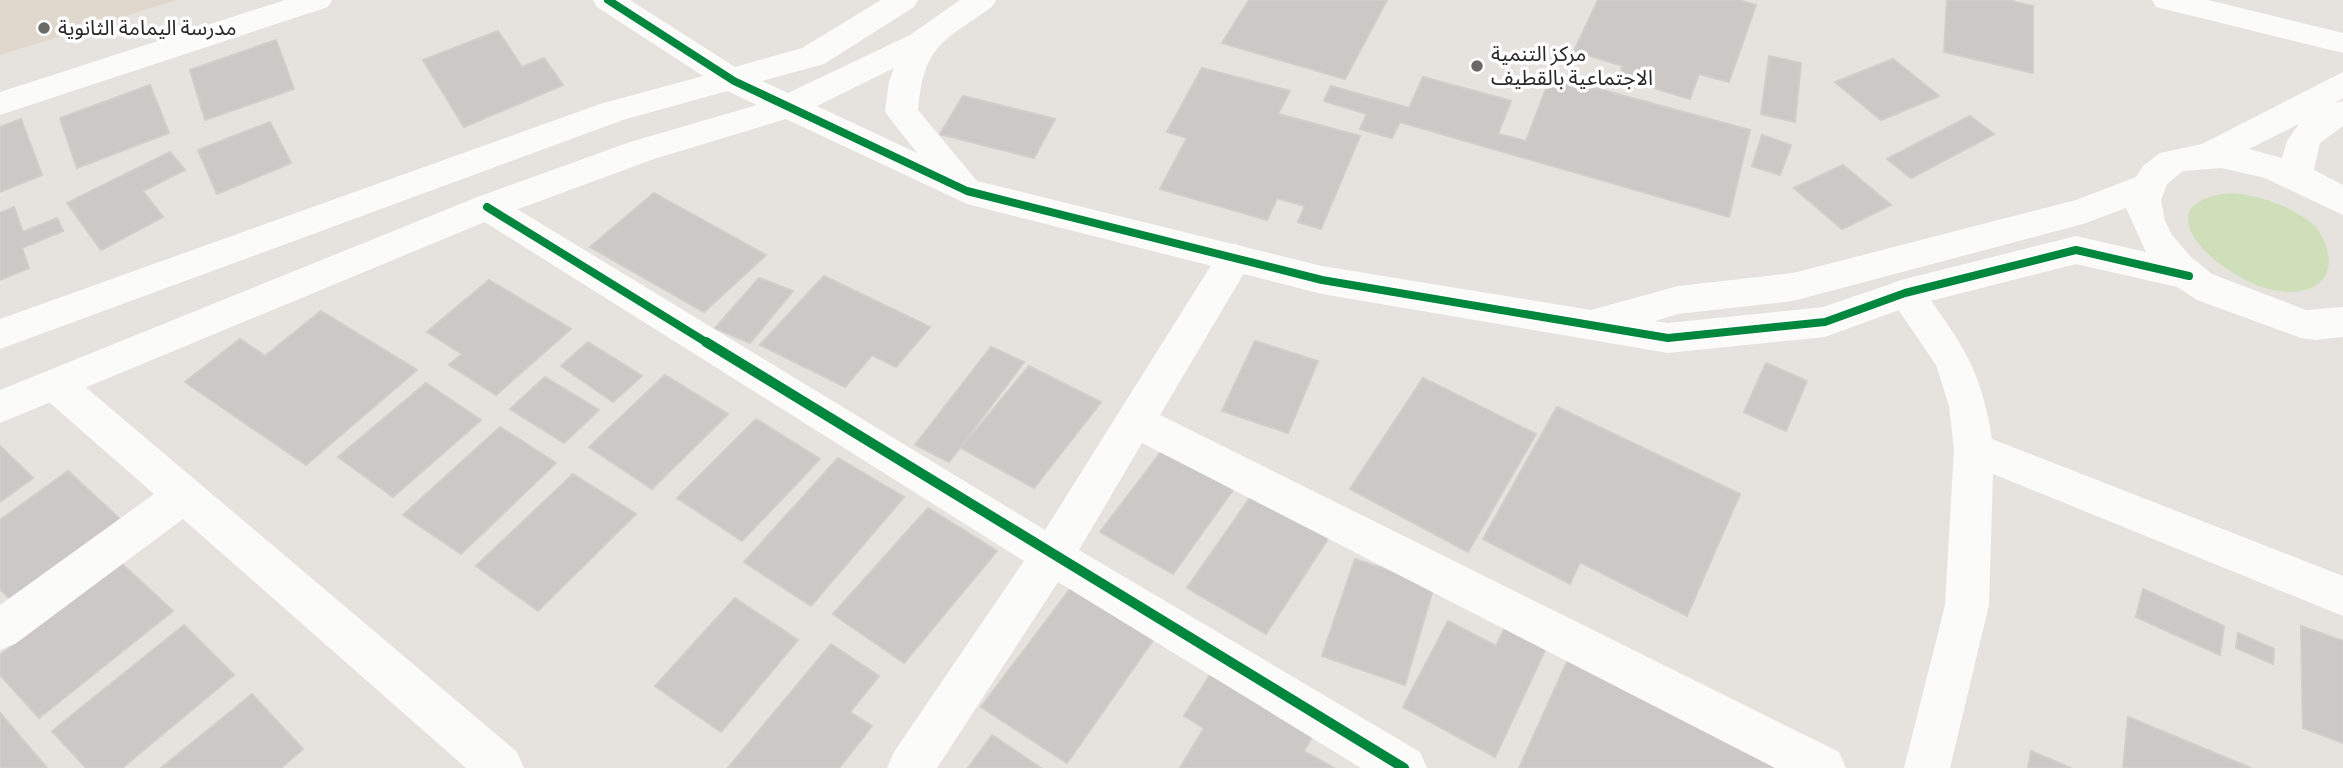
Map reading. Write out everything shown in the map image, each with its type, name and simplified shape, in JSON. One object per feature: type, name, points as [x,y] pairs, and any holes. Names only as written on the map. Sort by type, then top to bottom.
[{"type":"street","points":[[0,104],[317,0]]},
{"type":"street","points":[[608,0],[734,81],[786,108],[967,191],[1322,280],[1668,338],[1825,322],[1905,293],[2076,250],[2189,276]]},
{"type":"street","points":[[0,334],[612,113],[734,81],[813,56],[903,0]]},
{"type":"street","points":[[0,407],[487,207],[642,150],[786,108],[921,42],[981,0]]},
{"type":"street","points":[[2167,0],[2343,43]]},
{"type":"street","points":[[921,42],[905,81],[901,112],[967,191]]},
{"type":"street","points":[[2206,156],[2297,111],[2343,83]]},
{"type":"street","points":[[2297,174],[2300,143],[2317,126],[2343,112]]},
{"type":"street","points":[[2332,328],[2208,289],[2189,276],[2158,244],[2143,209],[2147,186],[2158,171],[2178,161],[2206,156],[2239,158],[2297,174],[2343,202]]},
{"type":"street","points":[[1589,325],[1678,300],[1793,288],[1880,262],[2083,211],[2147,186]]},
{"type":"street","points":[[487,207],[1052,556],[1404,768]]},
{"type":"street","points":[[910,768],[1052,556],[1235,258]]},
{"type":"street","points":[[1905,293],[1953,360],[1968,406],[1974,449],[1967,605],[1927,768]]},
{"type":"street","points":[[56,385],[501,768]]},
{"type":"street","points":[[1135,421],[1823,768]]},
{"type":"street","points":[[1974,449],[2343,596]]},
{"type":"street","points":[[0,630],[185,494]]},
{"type":"shaded area","name":"مدرسة اليمامة الثانوية","points":[[0,0],[177,0],[0,55]]},
{"type":"green space","points":[[2231,193],[2276,203],[2315,226],[2328,253],[2329,265],[2319,283],[2295,292],[2278,291],[2257,285],[2214,260],[2198,243],[2189,227],[2190,212],[2203,200]]},
{"type":"building","points":[[1249,0],[1387,0],[1345,79],[1222,43]]},
{"type":"building","points":[[1598,0],[1738,0],[1756,5],[1729,82],[1699,74],[1690,99],[1618,77],[1623,66],[1574,51]]},
{"type":"building","points":[[1947,0],[2007,0],[2033,6],[2033,73],[1944,52]]},
{"type":"building","points":[[498,31],[522,67],[544,58],[563,85],[464,127],[423,60]]},
{"type":"building","points":[[276,40],[294,89],[205,120],[190,70]]},
{"type":"building","points":[[1769,56],[1801,63],[1795,122],[1761,114]]},
{"type":"building","points":[[1893,59],[1939,96],[1881,120],[1835,82]]},
{"type":"building","points":[[1202,68],[1290,91],[1278,114],[1360,136],[1321,229],[1298,222],[1305,206],[1277,198],[1267,220],[1160,189],[1187,138],[1167,132]]},
{"type":"building","points":[[1551,76],[1750,130],[1729,217],[1400,122],[1392,138],[1360,129],[1367,114],[1324,101],[1331,86],[1409,108],[1423,77],[1511,101],[1498,134],[1526,141]]},
{"type":"building","points":[[150,85],[169,133],[77,168],[60,118]]},
{"type":"building","points":[[963,96],[1055,119],[1034,158],[940,134]]},
{"type":"building","points":[[1970,116],[1994,134],[1911,178],[1887,159]]},
{"type":"building","points":[[21,119],[42,175],[0,192],[0,127]]},
{"type":"building","points":[[270,122],[291,163],[217,194],[198,150]]},
{"type":"building","points":[[1762,135],[1791,145],[1780,175],[1752,166]]},
{"type":"building","points":[[170,152],[185,170],[143,191],[163,217],[101,250],[67,203]]},
{"type":"building","points":[[1843,165],[1891,205],[1842,229],[1794,188]]},
{"type":"building","points":[[654,193],[766,255],[704,312],[590,247]]},
{"type":"building","points":[[14,207],[23,232],[57,218],[63,231],[22,248],[29,268],[0,280],[0,213]]},
{"type":"building","points":[[824,276],[930,327],[896,367],[872,355],[845,387],[760,345]]},
{"type":"building","points":[[759,278],[793,291],[750,343],[715,328]]},
{"type":"building","points":[[489,280],[571,329],[496,395],[449,365],[462,354],[427,332]]},
{"type":"building","points":[[321,311],[417,370],[306,465],[185,382],[240,339],[265,356]]},
{"type":"building","points":[[1255,341],[1318,361],[1288,433],[1222,411]]},
{"type":"building","points":[[588,342],[642,376],[613,402],[561,366]]},
{"type":"building","points":[[991,347],[1024,362],[949,462],[915,445]]},
{"type":"building","points":[[1766,363],[1807,381],[1786,431],[1744,412]]},
{"type":"building","points":[[1029,366],[1101,402],[1034,488],[961,448]]},
{"type":"building","points":[[665,375],[728,414],[652,489],[589,447]]},
{"type":"building","points":[[545,377],[599,410],[564,443],[510,409]]},
{"type":"building","points":[[1423,378],[1536,434],[1468,552],[1350,489]]},
{"type":"building","points":[[426,383],[481,420],[393,497],[338,457]]},
{"type":"building","points":[[1557,407],[1740,494],[1687,616],[1580,562],[1570,584],[1483,539]]},
{"type":"building","points":[[756,419],[820,459],[742,541],[677,498]]},
{"type":"building","points":[[500,427],[556,463],[461,554],[403,515]]},
{"type":"building","points":[[0,446],[33,478],[0,502]]},
{"type":"building","points":[[1164,448],[1235,487],[1173,574],[1100,532]]},
{"type":"building","points":[[838,458],[904,497],[811,606],[744,562]]},
{"type":"building","points":[[68,471],[122,521],[14,603],[0,589],[0,520]]},
{"type":"building","points":[[573,474],[636,514],[538,611],[476,566]]},
{"type":"building","points":[[1256,489],[1333,531],[1266,634],[1187,588]]},
{"type":"building","points":[[928,508],[997,551],[904,663],[833,614]]},
{"type":"building","points":[[1355,559],[1434,586],[1405,685],[1322,656]]},
{"type":"building","points":[[121,563],[173,611],[39,718],[0,675],[0,655]]},
{"type":"building","points":[[1073,585],[1156,636],[1067,763],[981,707]]},
{"type":"building","points":[[2143,589],[2224,626],[2220,655],[2136,617]]},
{"type":"building","points":[[735,598],[798,640],[721,732],[655,686]]},
{"type":"building","points":[[1448,621],[1496,646],[1507,623],[1548,644],[1495,757],[1403,707]]},
{"type":"building","points":[[184,625],[234,675],[122,768],[86,768],[52,731]]},
{"type":"building","points":[[2301,626],[2343,641],[2343,743],[2303,728]]},
{"type":"building","points":[[2238,633],[2274,649],[2273,664],[2236,648]]},
{"type":"building","points":[[831,644],[879,676],[850,712],[872,726],[839,768],[728,768]]},
{"type":"building","points":[[1570,655],[1798,768],[1519,768]]},
{"type":"building","points":[[1210,675],[1322,719],[1304,751],[1334,768],[1180,768],[1204,728],[1184,716]]},
{"type":"building","points":[[252,694],[303,749],[281,768],[161,768]]},
{"type":"building","points":[[0,713],[47,768],[0,768]]},
{"type":"building","points":[[2128,717],[2251,768],[2123,768]]},
{"type":"building","points":[[992,735],[1041,768],[968,768]]},
{"type":"building","points":[[2031,751],[2071,768],[2028,768]]},
{"type":"cycle path","points":[[608,0],[734,81],[967,191],[1322,280],[1668,338],[1825,322],[1905,293],[2076,250],[2189,276]]},
{"type":"cycle path","points":[[487,207],[1052,556],[1404,768]]},
{"type":"place","name":"مدرسة اليمامة الثانوية","points":[[44,28]]},
{"type":"place","name":"مركز التنمية الاجتماعية بالقطيف","points":[[1477,66]]}]
